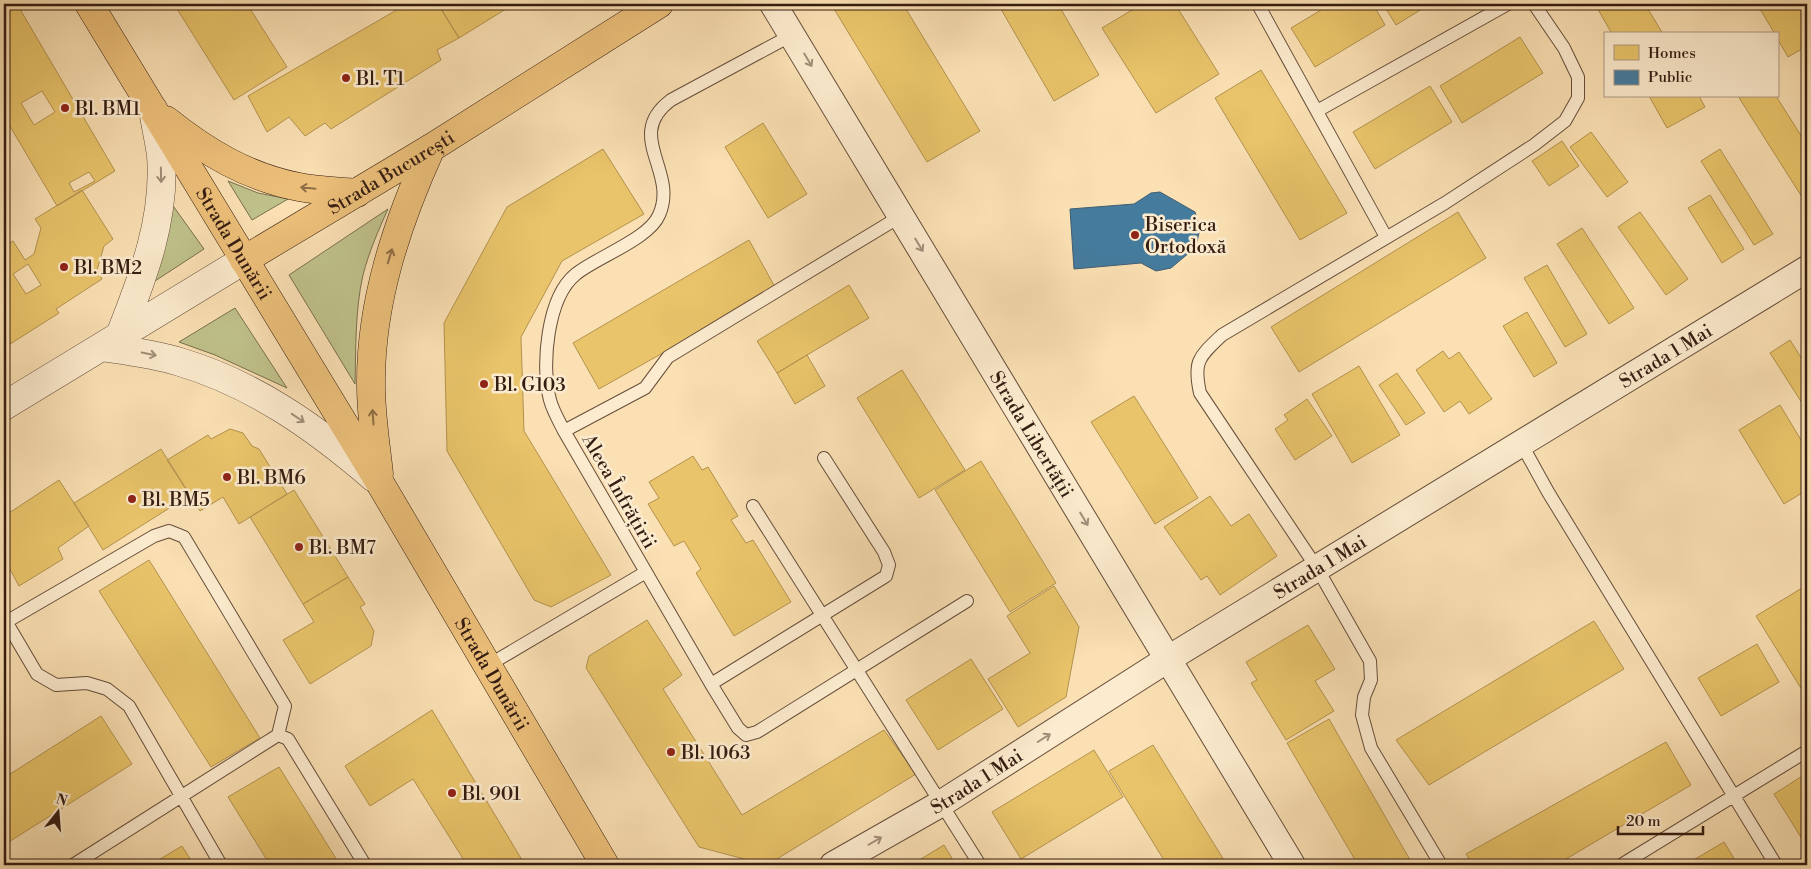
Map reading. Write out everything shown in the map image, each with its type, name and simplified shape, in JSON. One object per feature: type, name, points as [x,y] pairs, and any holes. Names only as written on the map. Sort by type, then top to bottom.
[{"type":"main road","name":"Strada Dunării","points":[[89,4],[380,482],[605,865]]},
{"type":"main road","name":"Strada București","points":[[244,260],[431,148],[659,4]]},
{"type":"main road","points":[[153,110],[194,142],[228,164],[264,178],[299,187],[356,193]]},
{"type":"main road","points":[[380,482],[371,386],[377,314],[384,277],[396,240],[416,181],[431,148]]},
{"type":"street","name":"Strada Libertății","points":[[774,4],[1292,865]]},
{"type":"street","points":[[111,341],[144,275],[159,217],[161,154],[153,110]]},
{"type":"street","name":"Strada București","points":[[4,406],[244,260]]},
{"type":"street","name":"Strada 1 Mai","points":[[832,865],[942,803],[1168,659],[1522,445],[1807,269]]},
{"type":"street","name":"Strada Dunării","points":[[111,341],[147,354],[180,362],[239,384],[288,411],[330,439],[380,482]]},
{"type":"lane","points":[[1317,111],[1508,4]]},
{"type":"lane","points":[[1442,865],[1371,748],[1362,715],[1364,697],[1371,680],[1370,660],[1317,568],[1200,393],[1196,372],[1202,354],[1222,335],[1386,238],[1510,161],[1565,121],[1578,98],[1578,77],[1564,48],[1534,4]]},
{"type":"lane","points":[[1262,5],[1386,238]]},
{"type":"lane","points":[[564,431],[550,402],[546,378],[545,352],[550,326],[558,300],[575,275],[650,228],[659,216],[664,199],[664,182],[651,141],[651,123],[659,109],[671,100],[792,35]]},
{"type":"lane","name":"Aleea Înfrățirii","points":[[901,216],[668,357],[645,388],[564,431],[711,684],[738,728],[746,735],[758,732],[967,601]]},
{"type":"lane","points":[[1522,445],[1548,492],[1735,795],[1776,865]]},
{"type":"lane","points":[[711,684],[886,576],[889,565],[884,552],[824,458]]},
{"type":"lane","points":[[753,506],[980,865]]},
{"type":"lane","points":[[74,865],[180,795],[278,735],[285,706],[184,537],[169,531],[154,536],[5,620],[37,674],[56,685],[87,683],[107,690],[129,706],[180,795],[221,865]]},
{"type":"lane","points":[[487,666],[646,572]]},
{"type":"lane","points":[[278,735],[288,740],[365,865]]},
{"type":"lane","points":[[1621,865],[1807,751]]},
{"type":"green space","points":[[228,181],[258,193],[288,199],[252,220]]},
{"type":"green space","points":[[166,196],[204,249],[155,281]]},
{"type":"green space","points":[[388,209],[377,233],[360,288],[356,329],[355,384],[289,275]]},
{"type":"green space","points":[[235,308],[287,388],[215,355],[179,342]]},
{"type":"building: Homes","name":"Bl. BM1","points":[[4,4],[17,4],[115,171],[57,206],[4,116],[4,35],[8,33],[4,25]],"holes":[[[42,91],[55,112],[34,125],[21,103]],[[89,172],[95,181],[74,192],[69,183]]]},
{"type":"building: Homes","points":[[174,4],[247,4],[287,67],[234,100]]},
{"type":"building: Homes","name":"Bl. T1","points":[[407,4],[438,4],[459,38],[437,50],[441,60],[331,129],[325,123],[305,136],[289,117],[267,132],[248,96]]},
{"type":"building: Homes","points":[[438,4],[514,4],[459,38]]},
{"type":"building: Homes","points":[[831,4],[903,4],[980,131],[927,162]]},
{"type":"building: Homes","points":[[998,4],[1058,4],[1099,75],[1054,101]]},
{"type":"building: Homes","points":[[1142,4],[1175,4],[1219,74],[1156,113],[1102,28]]},
{"type":"building: Homes","points":[[1331,4],[1373,4],[1385,25],[1315,67],[1291,28]]},
{"type":"building: Homes","points":[[1383,4],[1430,4],[1396,25]]},
{"type":"building: Homes","points":[[1595,4],[1645,4],[1662,32],[1611,32]]},
{"type":"building: Homes","points":[[1757,4],[1807,4],[1807,46],[1788,57],[1778,40],[1778,32],[1774,32]]},
{"type":"building: Homes","points":[[1520,37],[1543,73],[1462,123],[1440,86]]},
{"type":"building: Homes","points":[[1261,70],[1347,213],[1300,240],[1215,98]]},
{"type":"building: Homes","points":[[1430,86],[1452,122],[1375,169],[1353,132]]},
{"type":"building: Homes","points":[[1650,98],[1700,98],[1705,107],[1667,128]]},
{"type":"building: Homes","points":[[1739,98],[1777,98],[1807,145],[1807,205]]},
{"type":"building: Homes","points":[[763,123],[807,194],[768,218],[725,147]]},
{"type":"building: Homes","points":[[1591,132],[1628,182],[1607,197],[1570,147]]},
{"type":"building: Homes","points":[[1562,141],[1579,166],[1549,186],[1532,161]]},
{"type":"building: Homes","name":"Bl. G103","points":[[603,149],[644,214],[562,261],[521,337],[524,431],[611,575],[551,607],[534,600],[447,451],[444,323],[507,207]]},
{"type":"building: Homes","points":[[1720,149],[1773,234],[1754,245],[1701,161]]},
{"type":"building: Homes","name":"Bl. BM2","points":[[82,190],[113,239],[104,246],[97,270],[102,279],[56,309],[59,313],[4,348],[4,247],[13,241],[25,260],[34,254],[41,228],[35,219]],"holes":[[[28,264],[41,285],[26,294],[13,274]]]},
{"type":"building: Homes","points":[[1710,195],[1744,249],[1722,263],[1688,208]]},
{"type":"building: Homes","points":[[1458,212],[1486,258],[1299,372],[1271,327]]},
{"type":"building: Homes","points":[[1640,212],[1688,279],[1666,295],[1618,227]]},
{"type":"building: Homes","points":[[1582,228],[1634,308],[1609,324],[1557,244]]},
{"type":"building: Homes","points":[[749,240],[776,289],[599,389],[573,343]]},
{"type":"building: Homes","points":[[1547,265],[1587,334],[1565,347],[1524,278]]},
{"type":"building: Homes","points":[[849,285],[869,318],[777,373],[757,341]]},
{"type":"building: Homes","points":[[1527,312],[1557,363],[1534,377],[1503,326]]},
{"type":"building: Homes","points":[[1790,340],[1807,367],[1807,400],[1802,403],[1770,353]]},
{"type":"building: Homes","points":[[1443,351],[1449,359],[1459,352],[1492,399],[1469,414],[1460,401],[1444,412],[1416,370]]},
{"type":"building: Homes","points":[[807,355],[825,386],[795,404],[777,373]]},
{"type":"building: Homes","points":[[1359,366],[1400,435],[1352,463],[1312,394]]},
{"type":"building: Homes","points":[[902,370],[965,470],[919,498],[857,398]]},
{"type":"building: Homes","points":[[1397,373],[1425,413],[1406,425],[1379,385]]},
{"type":"building: Homes","points":[[1134,396],[1198,498],[1155,524],[1091,422]]},
{"type":"building: Homes","points":[[1307,399],[1332,436],[1295,460],[1275,429],[1288,420],[1284,415]]},
{"type":"building: Homes","points":[[1780,405],[1807,450],[1807,490],[1784,504],[1739,430]]},
{"type":"building: Homes","name":"Bl. BM6","points":[[230,429],[243,433],[252,446],[259,449],[287,494],[239,524],[223,497],[200,511],[167,460],[208,435],[211,439]]},
{"type":"building: Homes","name":"Bl. BM5","points":[[161,449],[190,495],[103,550],[74,503]]},
{"type":"building: Homes","points":[[693,456],[702,470],[708,467],[738,516],[731,520],[746,543],[753,540],[791,602],[734,636],[696,573],[701,569],[684,541],[674,546],[648,504],[659,498],[649,482]]},
{"type":"building: Homes","points":[[981,461],[1056,583],[1010,612],[935,490]]},
{"type":"building: Homes","points":[[59,480],[89,526],[58,548],[63,559],[19,586],[4,558],[4,523],[9,513]]},
{"type":"building: Homes","name":"Bl. BM7","points":[[294,490],[348,577],[303,604],[250,517]]},
{"type":"building: Homes","points":[[1210,496],[1231,526],[1249,514],[1277,556],[1220,595],[1207,576],[1201,580],[1164,527]]},
{"type":"building: Homes","points":[[149,560],[260,738],[211,767],[99,591]]},
{"type":"building: Homes","points":[[348,577],[365,604],[360,607],[374,631],[371,646],[310,684],[283,640],[314,622],[303,604]]},
{"type":"building: Homes","points":[[1807,585],[1807,698],[1756,616]]},
{"type":"building: Homes","points":[[1054,586],[1079,627],[1066,697],[1018,727],[988,679],[1030,653],[1007,616]]},
{"type":"building: Homes","name":"Bl. 1063","points":[[647,620],[682,675],[663,689],[742,815],[884,730],[916,774],[767,865],[699,847],[586,668],[589,656]]},
{"type":"building: Homes","points":[[1594,621],[1624,669],[1429,785],[1396,740]]},
{"type":"building: Homes","points":[[1308,625],[1335,669],[1315,681],[1334,711],[1286,740],[1251,683],[1257,680],[1246,662]]},
{"type":"building: Homes","points":[[1757,644],[1779,682],[1721,716],[1698,678]]},
{"type":"building: Homes","points":[[971,659],[1003,709],[938,750],[906,700]]},
{"type":"building: Homes","name":"Bl. 901","points":[[432,710],[525,865],[467,865],[413,779],[370,806],[345,766]]},
{"type":"building: Homes","points":[[101,716],[132,764],[4,845],[4,778]]},
{"type":"building: Homes","points":[[1329,719],[1413,865],[1358,865],[1287,743]]},
{"type":"building: Homes","points":[[1666,742],[1691,785],[1556,865],[1473,865],[1466,854]]},
{"type":"building: Homes","points":[[1153,745],[1227,865],[1167,865],[1109,771]]},
{"type":"building: Homes","points":[[1094,750],[1123,797],[1021,859],[992,812]]},
{"type":"building: Homes","points":[[279,767],[340,865],[270,865],[228,797]]},
{"type":"building: Homes","points":[[1807,773],[1807,847],[1774,794]]},
{"type":"building: Homes","points":[[1724,842],[1738,865],[1685,865]]},
{"type":"building: Homes","points":[[944,845],[956,865],[911,865]]},
{"type":"building: Homes","points":[[182,846],[194,865],[150,865]]},
{"type":"building: Public","name":"Biserica Ortodoxă","points":[[1160,192],[1195,212],[1200,228],[1197,242],[1190,252],[1171,268],[1156,271],[1141,263],[1074,269],[1070,209],[1134,204],[1151,193]]},
{"type":"place","name":"Bl. T1","points":[[346,78]]},
{"type":"place","name":"Bl. BM1","points":[[65,108]]},
{"type":"place","name":"Biserica Ortodoxă","points":[[1135,235]]},
{"type":"place","name":"Bl. BM2","points":[[64,267]]},
{"type":"place","name":"Bl. G103","points":[[484,384]]},
{"type":"place","name":"Bl. BM6","points":[[227,477]]},
{"type":"place","name":"Bl. BM5","points":[[132,499]]},
{"type":"place","name":"Bl. BM7","points":[[299,547]]},
{"type":"place","name":"Bl. 1063","points":[[671,752]]},
{"type":"place","name":"Bl. 901","points":[[452,793]]}]
